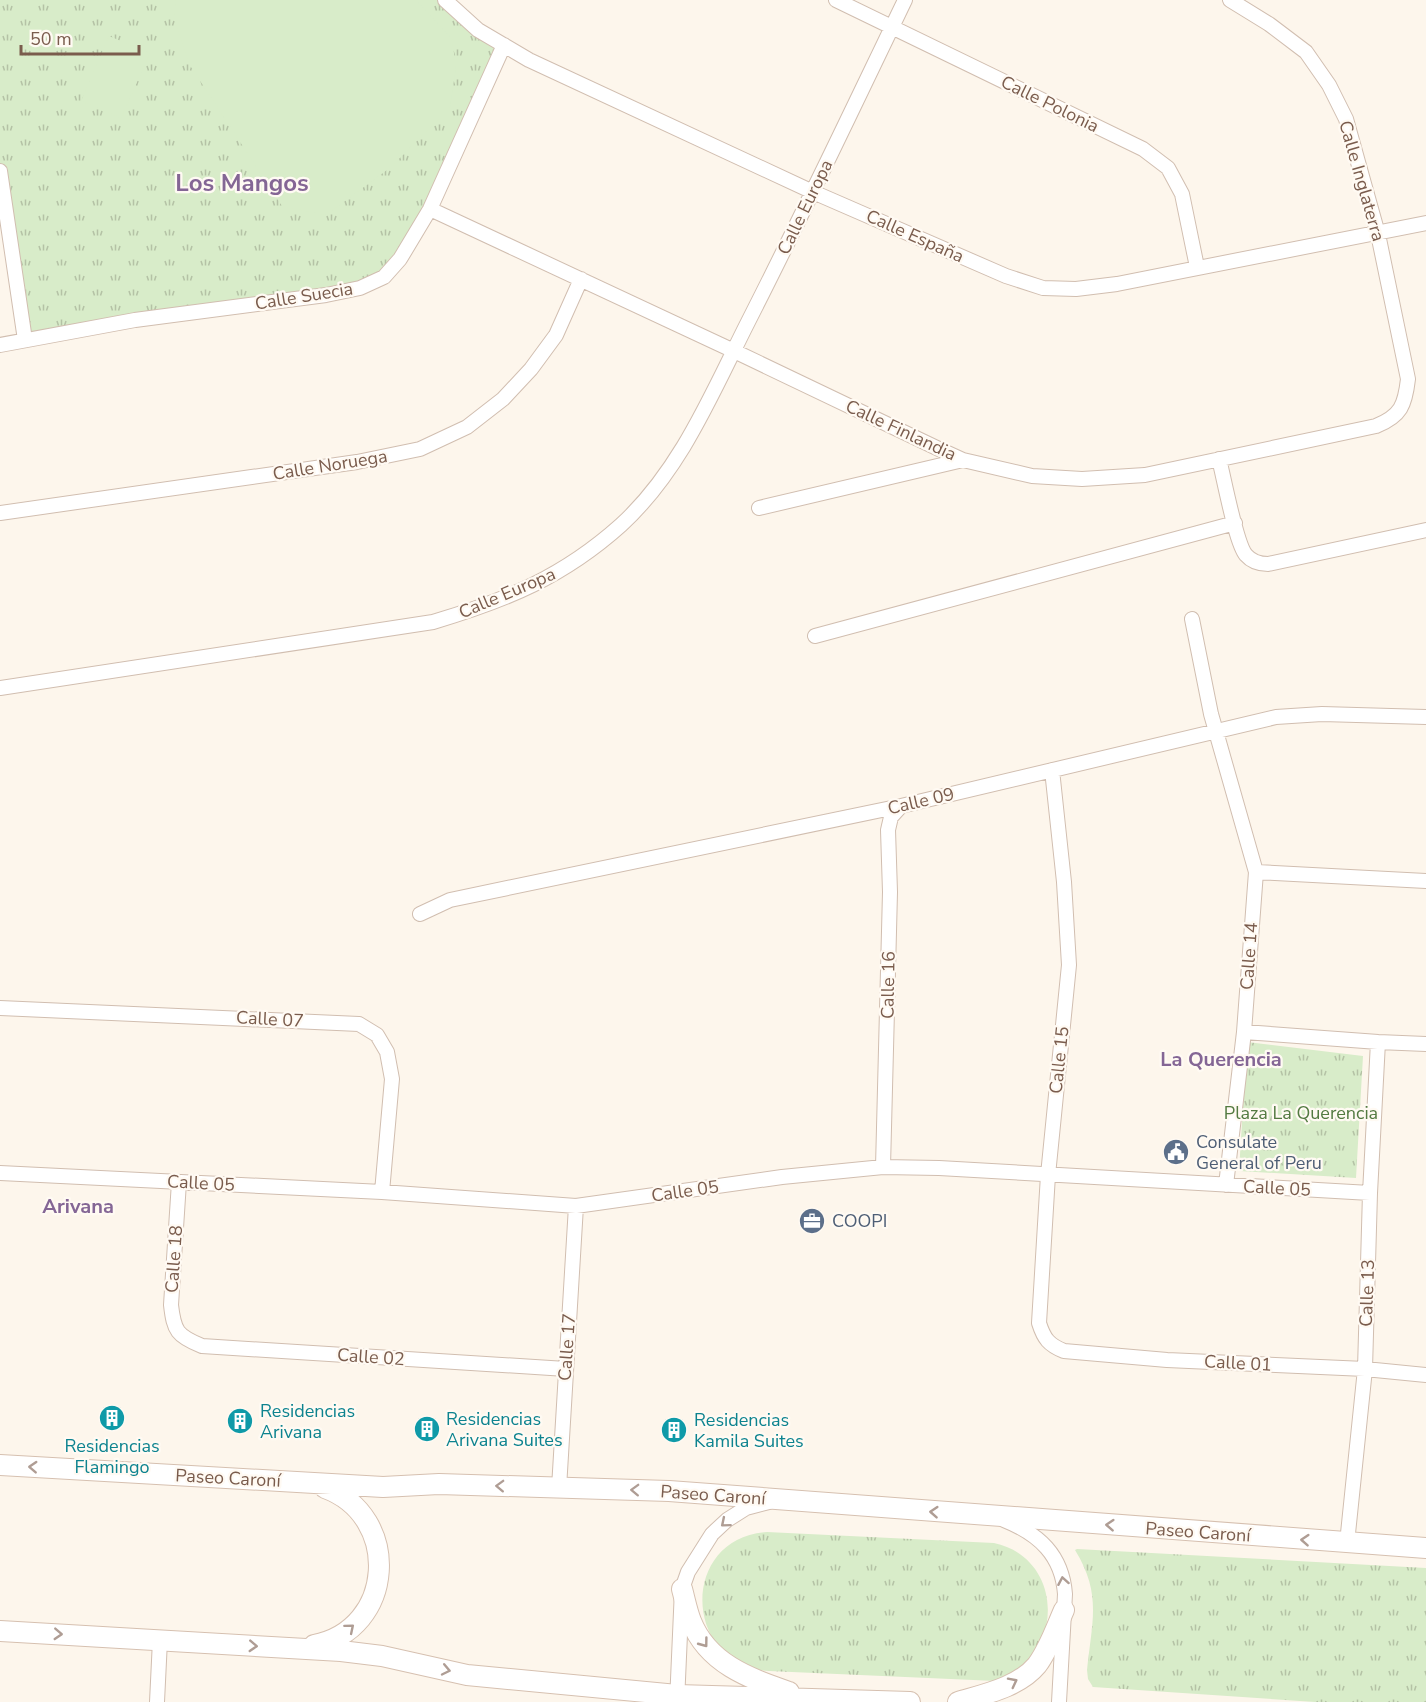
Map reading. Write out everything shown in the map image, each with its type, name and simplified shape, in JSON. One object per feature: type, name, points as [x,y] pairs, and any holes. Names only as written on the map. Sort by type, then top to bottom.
[{"type":"street","name":"Calle España","points":[[445,0],[478,30],[529,60],[813,192],[1006,276],[1043,288],[1076,289],[1117,284],[1426,223]]},
{"type":"street","name":"Calle Polonia","points":[[836,0],[1143,148],[1168,168],[1182,194],[1197,267]]},
{"type":"street","name":"Calle Europa","points":[[0,688],[434,622],[483,607],[545,580],[585,555],[622,524],[654,489],[685,448],[813,192],[905,0]]},
{"type":"street","name":"Calle Inglaterra","points":[[1230,0],[1269,24],[1306,52],[1329,85],[1346,119],[1378,234],[1408,379],[1402,408]]},
{"type":"street","name":"Calle Suecia","points":[[0,345],[135,320],[326,295],[360,288],[384,277],[400,259],[430,209],[504,45]]},
{"type":"street","points":[[0,171],[25,340]]},
{"type":"street","name":"Calle Finlandia","points":[[430,209],[963,460],[1032,476],[1082,479],[1144,475],[1376,426],[1390,421],[1402,408]]},
{"type":"street","name":"Calle Noruega","points":[[0,513],[357,462],[420,449],[467,427],[503,399],[531,369],[556,335],[580,279]]},
{"type":"street","points":[[1219,459],[1241,547],[1251,560],[1268,564],[1426,530]]},
{"type":"street","points":[[759,508],[963,460]]},
{"type":"street","points":[[815,636],[1235,523]]},
{"type":"street","name":"Calle 14","points":[[1192,619],[1211,714],[1256,872],[1244,1032],[1226,1185]]},
{"type":"street","name":"Calle 09","points":[[420,914],[450,900],[901,806],[1276,717],[1322,714],[1426,717]]},
{"type":"street","name":"Calle 15","points":[[1051,1346],[1043,1336],[1039,1323],[1048,1175],[1068,965],[1064,882],[1052,770]]},
{"type":"street","name":"Calle 16","points":[[884,1167],[890,904],[888,830],[891,817],[901,806]]},
{"type":"street","points":[[1256,872],[1426,880]]},
{"type":"street","name":"Calle 07","points":[[0,1008],[359,1024],[377,1035],[387,1052],[392,1079],[382,1192]]},
{"type":"street","points":[[1244,1032],[1426,1044]]},
{"type":"street","name":"Calle 13","points":[[1347,1543],[1365,1369],[1370,1193],[1378,1042]]},
{"type":"street","name":"Calle 05","points":[[0,1173],[382,1192],[576,1206],[782,1177],[884,1167],[939,1168],[1370,1193]]},
{"type":"street","name":"Calle 18","points":[[178,1334],[173,1323],[171,1305],[179,1182]]},
{"type":"street","name":"Calle 17","points":[[559,1488],[576,1206]]},
{"type":"street","name":"Calle 02","points":[[178,1334],[202,1346],[566,1369]]},
{"type":"street","name":"Calle 01","points":[[1051,1346],[1064,1351],[1167,1360],[1365,1369],[1426,1375]]},
{"type":"street","name":"Paseo Caroní","points":[[0,1465],[383,1487],[439,1484],[669,1491],[1426,1548]]},
{"type":"street","points":[[297,1648],[332,1641],[355,1624],[365,1613],[373,1598],[380,1566],[375,1536],[357,1507],[345,1497],[313,1483]]},
{"type":"street","points":[[677,1698],[682,1589],[688,1572],[712,1534],[727,1520],[746,1508],[777,1500]]},
{"type":"street","points":[[993,1516],[1031,1534],[1058,1562],[1064,1577],[1059,1702]]},
{"type":"street","points":[[682,1589],[690,1620],[698,1637],[711,1653],[726,1665],[751,1678],[807,1699]]},
{"type":"street","points":[[958,1702],[1001,1689],[1022,1678],[1037,1665],[1064,1610]]},
{"type":"street","points":[[0,1631],[341,1651],[382,1656],[467,1675],[677,1698],[910,1702]]},
{"type":"street","points":[[157,1702],[160,1640]]},
{"type":"green space","points":[[0,0],[445,0],[504,45],[400,259],[360,288],[25,340],[0,171]]},
{"type":"green space","points":[[176,0],[416,0],[452,39],[456,67],[450,107],[391,167],[326,215],[282,206],[189,64],[174,19]]},
{"type":"green space","points":[[109,36],[150,53],[121,118],[81,101]]},
{"type":"green space","name":"Plaza La Querencia","points":[[1247,1042],[1363,1056],[1356,1178],[1239,1171]]},
{"type":"green space","points":[[767,1532],[994,1543],[1014,1550],[1029,1562],[1040,1577],[1046,1594],[1048,1613],[1045,1632],[1037,1650],[1024,1666],[996,1681],[769,1671],[740,1664],[719,1647],[707,1626],[702,1601],[706,1577],[718,1555],[738,1539]]},
{"type":"green space","points":[[1075,1550],[1426,1568],[1426,1702],[1315,1702],[1093,1687],[1088,1679],[1087,1670],[1093,1622],[1092,1594],[1089,1580]]},
{"type":"place","name":"Consulate General of Peru","points":[[1176,1152]]},
{"type":"place","name":"COOPI","points":[[812,1221]]},
{"type":"place","name":"Residencias Flamingo","points":[[112,1418]]},
{"type":"place","name":"Residencias Arivana","points":[[240,1421]]},
{"type":"place","name":"Residencias Arivana Suites","points":[[427,1429]]},
{"type":"place","name":"Residencias Kamila Suites","points":[[674,1430]]},
{"type":"district","name":"Los Mangos","points":[[242,183]]},
{"type":"district","name":"La Querencia","points":[[1221,1059]]},
{"type":"district","name":"Arivana","points":[[78,1206]]}]
